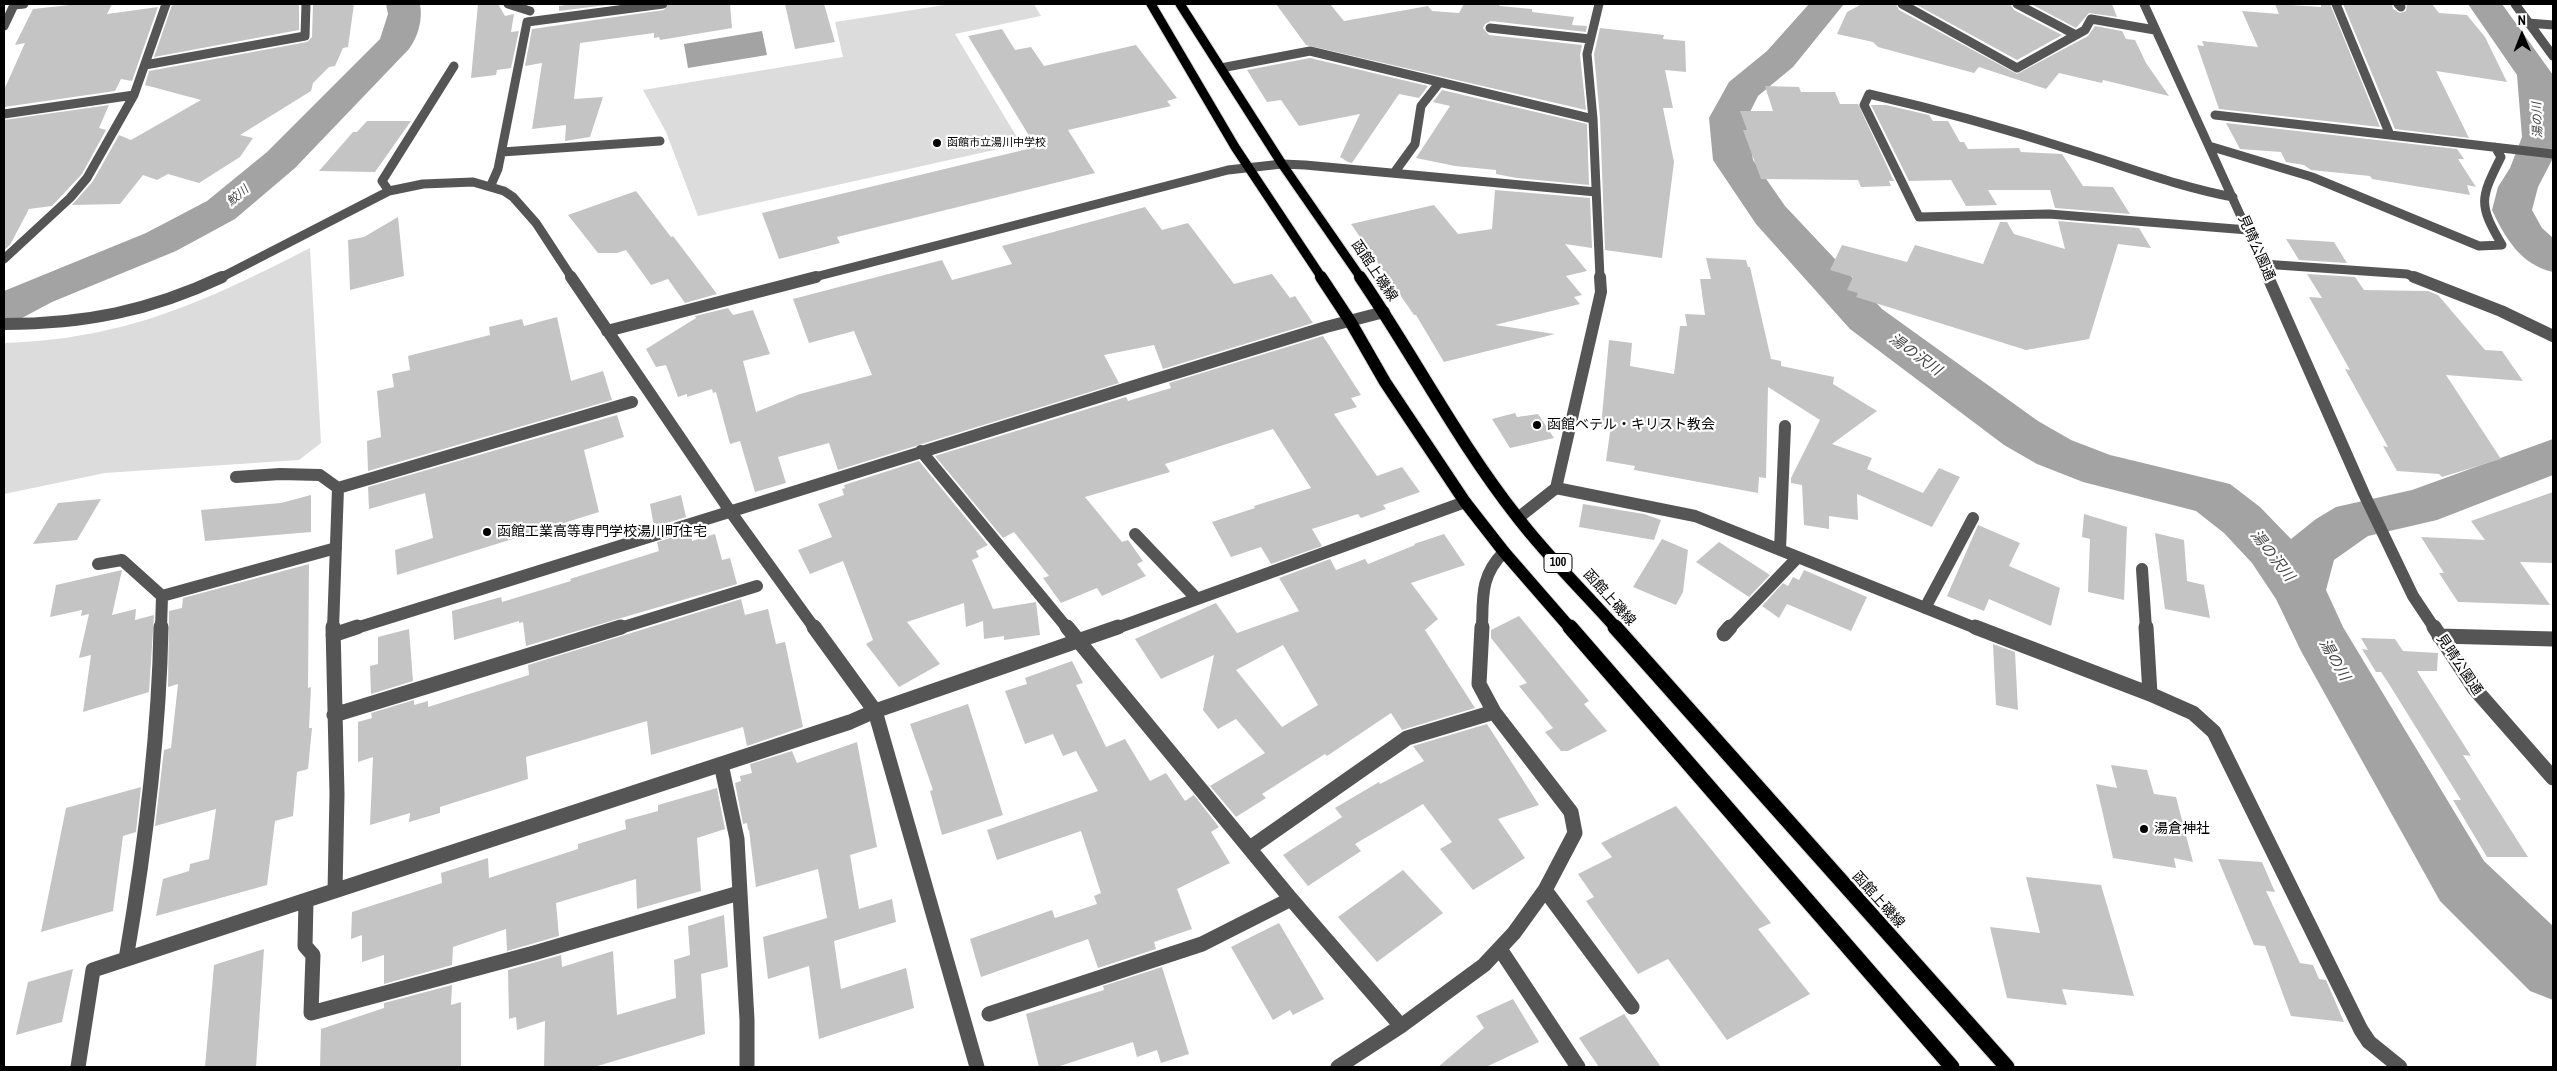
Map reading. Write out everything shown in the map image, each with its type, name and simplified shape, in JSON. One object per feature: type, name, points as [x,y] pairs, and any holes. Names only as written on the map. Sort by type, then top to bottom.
[{"type":"main road","name":"100","points":[[1150,4],[1248,168],[1350,321],[1385,382],[1465,502],[1504,552],[1952,1067]]},
{"type":"main road","name":"函館上磯線","points":[[1180,4],[1282,164],[1384,312],[1444,412],[1518,518],[2007,1067]]},
{"type":"street","points":[[4,26],[14,4],[24,4]]},
{"type":"street","points":[[4,259],[70,198],[87,178],[134,95],[166,4]]},
{"type":"street","points":[[145,65],[305,36],[306,4]]},
{"type":"street","points":[[491,185],[498,169],[527,22],[533,7],[508,4]]},
{"type":"street","points":[[527,22],[662,4]]},
{"type":"street","points":[[1518,518],[1556,488],[1601,292],[1593,119],[1586,54],[1599,4]]},
{"type":"street","points":[[1902,4],[2017,68],[2085,30],[2091,19],[2156,30]]},
{"type":"street","points":[[2017,4],[2076,35]]},
{"type":"street","name":"見晴公園通","points":[[2144,4],[2248,230],[2364,494],[2413,596],[2474,688],[2553,778]]},
{"type":"street","points":[[2336,4],[2390,134]]},
{"type":"street","points":[[2515,4],[2553,55]]},
{"type":"street","points":[[2528,23],[2553,25]]},
{"type":"street","points":[[1490,28],[1590,39]]},
{"type":"street","points":[[1221,68],[1310,51],[1593,119]]},
{"type":"street","points":[[389,192],[382,181],[454,66]]},
{"type":"street","points":[[1394,173],[1415,144],[1421,106],[1440,82]]},
{"type":"street","points":[[2233,197],[2203,193],[2063,147],[1923,106],[1869,94],[1864,105],[1919,217],[2049,214],[2248,230]]},
{"type":"street","points":[[4,114],[134,95]]},
{"type":"street","points":[[2215,114],[2553,154]]},
{"type":"street","points":[[502,152],[660,141]]},
{"type":"street","points":[[2209,146],[2245,154],[2480,246],[2502,245],[2487,220],[2482,197],[2501,157],[2495,147]]},
{"type":"street","points":[[607,331],[1228,170],[1282,164],[1596,192]]},
{"type":"street","points":[[9,325],[44,325],[96,318],[178,296],[362,203],[389,192],[440,182],[473,182],[491,185],[513,197],[536,223],[730,511],[875,711],[977,1067]]},
{"type":"street","points":[[2263,264],[2406,274],[2501,311],[2553,336]]},
{"type":"street","points":[[333,635],[921,451],[1384,312]]},
{"type":"street","points":[[338,488],[632,402]]},
{"type":"street","points":[[1780,550],[1785,426]]},
{"type":"street","points":[[921,451],[1080,641],[1291,899],[1401,1026]]},
{"type":"street","points":[[236,477],[280,474],[320,475],[338,488]]},
{"type":"street","points":[[335,890],[337,794],[333,635],[338,488]]},
{"type":"street","points":[[1556,488],[1694,516],[2193,712],[2205,721],[2214,732],[2361,1030],[2370,1042],[2400,1067]]},
{"type":"street","points":[[78,1067],[93,970],[850,722],[875,711],[1080,641],[1465,502]]},
{"type":"street","points":[[1925,608],[1973,518]]},
{"type":"street","points":[[1136,534],[1197,598]]},
{"type":"street","points":[[162,596],[336,548]]},
{"type":"street","points":[[1338,1067],[1401,1026],[1484,965],[1500,949],[1545,890],[1571,844],[1575,833],[1575,821],[1571,812],[1494,712],[1482,693],[1478,675],[1484,583],[1492,564],[1504,552]]},
{"type":"street","points":[[1724,634],[1798,557]]},
{"type":"street","points":[[98,564],[122,560],[162,596],[160,700],[143,858],[126,959]]},
{"type":"street","points":[[2142,569],[2150,694]]},
{"type":"street","points":[[334,715],[757,586]]},
{"type":"street","points":[[2440,636],[2553,639]]},
{"type":"street","points":[[1250,848],[1407,738],[1494,712]]},
{"type":"street","points":[[721,764],[737,838],[747,1020],[747,1067]]},
{"type":"street","points":[[1545,890],[1632,1006]]},
{"type":"street","points":[[306,900],[305,946],[313,955],[311,1013],[534,953],[739,893]]},
{"type":"street","points":[[989,1014],[1202,944],[1291,899]]},
{"type":"street","points":[[1500,949],[1578,1067]]},
{"type":"shaded area","points":[[951,4],[1034,4],[1041,16],[955,34],[1021,144],[698,216],[666,132],[643,90],[843,57],[835,22]]},
{"type":"shaded area","points":[[762,31],[767,55],[688,68],[684,44]]},
{"type":"shaded area","points":[[310,248],[321,443],[299,460],[105,473],[4,494],[4,343],[48,340],[88,334],[163,314],[235,285]]},
{"type":"building","points":[[79,4],[112,4],[107,14],[158,7],[132,81],[121,79],[115,91],[4,107],[4,90],[25,43],[15,45],[33,9]]},
{"type":"building","points":[[299,4],[299,30],[154,57],[172,5]]},
{"type":"building","points":[[313,4],[354,4],[348,47],[343,48],[335,66],[329,67],[313,83],[311,91],[240,135],[253,138],[240,157],[199,183],[168,174],[157,180],[143,175],[120,204],[72,205],[93,181],[119,135],[131,140],[201,100],[145,85],[149,71],[307,42],[312,37]]},
{"type":"building","points":[[478,4],[498,4],[505,16],[514,14],[511,32],[519,31],[511,68],[497,70],[496,75],[471,78]]},
{"type":"building","points":[[615,4],[559,11],[559,6]]},
{"type":"building","points":[[669,4],[730,4],[732,28],[660,40],[659,37],[654,38],[654,33],[580,43],[574,99],[603,97],[590,137],[565,141],[566,125],[532,129],[542,63],[525,66],[532,29],[664,10]]},
{"type":"building","points":[[785,4],[824,4],[835,42],[795,49]]},
{"type":"building","points":[[1276,4],[1330,4],[1344,21],[1428,6],[1432,11],[1459,13],[1464,4],[1500,4],[1499,6],[1532,9],[1532,12],[1574,17],[1572,25],[1587,26],[1586,32],[1491,21],[1485,24],[1483,28],[1489,35],[1582,45],[1580,55],[1586,110],[1306,45]]},
{"type":"building","points":[[1862,4],[1896,4],[1899,10],[2017,74],[2088,36],[2095,26],[2122,31],[2126,39],[2135,40],[2146,63],[2169,96],[2103,80],[2102,83],[2059,73],[2046,89],[1979,67],[1974,73],[1878,47],[1873,42],[1837,34],[1847,12]]},
{"type":"building","points":[[1915,4],[2010,4],[2014,10],[2062,35],[2017,60]]},
{"type":"building","points":[[2031,4],[2112,4],[2117,17],[2089,13],[2076,28]]},
{"type":"building","points":[[2275,4],[2321,7],[2321,4],[2330,4],[2380,127],[2219,109],[2197,45],[2204,46],[2202,41],[2258,47],[2242,11],[2279,14]]},
{"type":"building","points":[[2343,4],[2392,4],[2393,9],[2400,13],[2406,11],[2407,4],[2432,4],[2439,13],[2467,15],[2485,37],[2507,82],[2436,71],[2469,138],[2395,129]]},
{"type":"building","points":[[1600,28],[1664,35],[1663,39],[1685,41],[1686,72],[1665,70],[1673,108],[1663,108],[1674,162],[1662,258],[1605,250],[1600,118],[1594,54]]},
{"type":"building","points":[[1002,29],[1015,50],[1031,47],[1044,66],[1136,45],[1177,98],[1167,101],[1171,106],[1068,130],[1095,173],[837,237],[840,243],[779,259],[762,213],[1036,147],[968,36]]},
{"type":"building","points":[[1310,58],[1428,86],[1419,98],[1399,94],[1352,163],[1340,157],[1360,114],[1299,126],[1281,100],[1267,102],[1247,70]]},
{"type":"building","points":[[1765,86],[1799,87],[1801,92],[1835,92],[1840,104],[1858,104],[1894,181],[1889,181],[1891,186],[1861,187],[1858,180],[1761,179],[1743,130],[1747,130],[1740,111],[1773,111]]},
{"type":"building","points":[[1442,90],[1587,124],[1589,185],[1517,178],[1496,174],[1496,170],[1455,166],[1416,158],[1450,106],[1433,102]]},
{"type":"building","points":[[109,105],[99,128],[106,130],[82,174],[52,206],[29,209],[10,245],[4,250],[4,120]]},
{"type":"building","points":[[1871,105],[1886,105],[1929,115],[1933,121],[1948,121],[1960,142],[1964,142],[1968,149],[2019,148],[2021,152],[2062,154],[2083,186],[2113,187],[2130,214],[2055,208],[2050,190],[1988,190],[1997,205],[1966,206],[1951,180],[1909,181]]},
{"type":"building","points":[[367,121],[411,121],[375,172],[319,171],[353,132],[357,132]]},
{"type":"building","points":[[2226,123],[2457,149],[2464,159],[2458,159],[2476,187],[2467,185],[2470,195],[2372,179],[2370,176],[2311,170],[2304,165],[2286,162],[2281,152],[2240,149]]},
{"type":"building","points":[[1495,190],[1590,198],[1592,248],[1565,244],[1587,271],[1566,276],[1582,295],[1574,297],[1580,304],[1495,325],[1555,334],[1444,362],[1416,315],[1414,315],[1351,224],[1434,205],[1458,234],[1492,229]]},
{"type":"building","points":[[636,191],[717,294],[685,303],[668,279],[651,285],[626,250],[617,253],[598,253],[568,215]]},
{"type":"building","points":[[1145,207],[1162,230],[1188,223],[1234,284],[1272,274],[1290,298],[1295,296],[1313,323],[1163,369],[1154,345],[1104,355],[1119,383],[838,470],[829,443],[778,457],[786,483],[755,492],[740,441],[730,444],[716,392],[713,393],[712,389],[687,397],[687,394],[678,397],[666,365],[656,367],[646,349],[696,318],[695,316],[728,308],[733,315],[753,310],[770,354],[743,361],[756,412],[800,394],[872,375],[854,331],[809,343],[793,299],[942,260],[952,280],[1012,264],[1002,246]]},
{"type":"building","points":[[398,217],[404,276],[350,290],[348,240],[364,237]]},
{"type":"building","points":[[2058,221],[2139,228],[2151,248],[2118,244],[2089,339],[2026,350],[1856,297],[1858,293],[1847,290],[1853,277],[1830,270],[1842,245],[1907,262],[1915,245],[1983,264],[2000,222],[2007,222],[2014,234],[2065,249]]},
{"type":"building","points":[[2286,239],[2334,242],[2347,263],[2299,260]]},
{"type":"building","points":[[1706,258],[1746,260],[1748,267],[1750,267],[1771,359],[1781,361],[1781,366],[1834,377],[1833,384],[1877,411],[1832,444],[1872,458],[1867,469],[1923,493],[1939,468],[1960,477],[1932,527],[1857,494],[1858,520],[1829,516],[1829,529],[1804,525],[1802,485],[1791,483],[1791,478],[1820,420],[1768,387],[1766,478],[1759,477],[1758,493],[1634,470],[1635,466],[1606,461],[1611,425],[1601,427],[1609,340],[1632,343],[1630,366],[1674,374],[1680,326],[1687,326],[1685,314],[1705,315],[1700,279],[1711,279]]},
{"type":"building","points":[[2307,274],[2355,277],[2364,290],[2428,291],[2438,295],[2485,350],[2502,351],[2523,381],[2446,375],[2501,459],[2442,477],[2439,474],[2397,471],[2383,446],[2388,447],[2345,369],[2350,370],[2309,297],[2322,298]]},
{"type":"building","points":[[557,317],[571,381],[603,371],[612,400],[368,471],[367,441],[381,437],[377,391],[394,387],[392,374],[410,370],[408,356],[490,335],[489,327],[522,319],[524,326]]},
{"type":"building","points":[[1323,336],[1361,395],[1351,398],[1357,407],[1334,414],[1377,476],[1402,467],[1420,492],[1383,505],[1386,509],[1361,518],[1358,514],[1312,529],[1322,546],[1271,564],[1261,547],[1231,557],[1212,522],[1311,488],[1273,429],[1165,464],[1170,472],[1085,497],[1122,542],[1128,540],[1143,561],[1137,564],[1146,576],[1102,596],[1097,588],[1061,603],[1043,578],[1049,576],[1014,532],[1003,538],[935,456],[1126,397],[1128,401],[1171,388],[1169,383]]},
{"type":"building","points":[[1515,413],[1517,417],[1538,414],[1554,438],[1510,448],[1492,419]]},
{"type":"building","points":[[617,415],[624,437],[584,450],[599,512],[397,575],[395,550],[433,538],[425,493],[369,509],[368,487]]},
{"type":"building","points":[[919,461],[988,545],[976,551],[979,557],[972,560],[993,609],[1036,602],[1040,635],[1004,640],[1004,636],[984,639],[983,621],[966,627],[964,603],[907,622],[940,664],[899,687],[866,644],[873,640],[843,561],[810,574],[798,550],[832,537],[818,504],[844,495],[842,489],[845,488],[844,485]]},
{"type":"building","points":[[2553,492],[2553,563],[2520,562],[2550,605],[2458,602],[2439,573],[2444,573],[2421,537],[2485,540],[2471,521]]},
{"type":"building","points":[[311,495],[311,532],[205,541],[201,510],[281,503]]},
{"type":"building","points":[[681,495],[686,517],[654,527],[650,504]]},
{"type":"building","points":[[101,499],[77,540],[33,544],[58,503]]},
{"type":"building","points":[[1583,504],[1644,514],[1661,520],[1654,540],[1579,527]]},
{"type":"building","points":[[2084,514],[2127,527],[2124,600],[2088,592],[2090,539],[2082,537]]},
{"type":"building","points":[[1978,525],[2020,543],[2009,566],[2060,588],[2051,626],[1989,599],[1984,611],[1947,596]]},
{"type":"building","points":[[690,532],[692,541],[715,534],[722,560],[730,558],[737,584],[526,646],[523,622],[519,623],[519,621],[454,640],[452,611],[501,597],[502,602],[571,581],[570,579],[659,551],[657,542]]},
{"type":"building","points":[[2155,533],[2184,540],[2187,581],[2204,585],[2210,618],[2165,609]]},
{"type":"building","points":[[1444,534],[1465,565],[1411,583],[1438,619],[1425,630],[1475,708],[1402,730],[1391,713],[1327,756],[1325,754],[1262,794],[1266,798],[1236,817],[1210,786],[1265,753],[1236,719],[1218,729],[1203,710],[1214,655],[1161,679],[1135,639],[1216,603],[1237,633],[1299,611],[1279,578],[1330,559],[1336,570],[1365,559],[1368,564],[1414,544]],"holes":[[[1283,645],[1318,705],[1282,727],[1236,670]]]},
{"type":"building","points":[[1662,539],[1688,550],[1683,592],[1676,605],[1633,587]]},
{"type":"building","points":[[1719,542],[1770,575],[1749,597],[1696,562]]},
{"type":"building","points":[[309,564],[308,688],[311,687],[309,728],[312,728],[308,769],[297,772],[293,816],[275,821],[267,885],[156,916],[163,879],[189,871],[190,864],[209,859],[216,809],[155,826],[164,750],[171,748],[178,684],[168,687],[169,611],[182,608],[183,598]]},
{"type":"building","points":[[122,570],[112,615],[136,609],[135,620],[154,615],[149,692],[83,712],[91,655],[79,658],[89,614],[81,616],[82,610],[50,617],[56,585]]},
{"type":"building","points":[[1804,570],[1867,597],[1851,631],[1787,604],[1779,618],[1762,606],[1783,583],[1788,586],[1793,577],[1799,580]]},
{"type":"building","points":[[741,599],[745,615],[768,609],[776,644],[785,642],[803,727],[747,746],[743,727],[651,755],[647,721],[526,757],[528,779],[440,807],[440,813],[409,822],[410,813],[370,825],[373,757],[358,762],[358,722],[372,718],[371,713],[414,700],[414,705],[428,701],[428,707],[529,675],[528,665]]},
{"type":"building","points":[[1519,616],[1589,701],[1584,704],[1607,731],[1568,751],[1561,751],[1545,732],[1553,728],[1519,686],[1527,683],[1491,638],[1491,630]]},
{"type":"building","points":[[409,629],[413,681],[371,694],[370,666],[378,664],[378,637]]},
{"type":"building","points":[[2361,638],[2395,639],[2403,651],[2438,653],[2437,671],[2417,671],[2471,756],[2463,755],[2528,857],[2487,857],[2453,800],[2461,800],[2389,684],[2381,672],[2376,672],[2362,649],[2368,650]]},
{"type":"building","points":[[1993,644],[2015,652],[2018,710],[1996,705]]},
{"type":"building","points":[[1072,661],[1083,683],[1076,685],[1106,747],[1125,739],[1150,781],[1166,773],[1185,801],[1194,795],[1219,827],[1211,832],[1230,863],[1177,889],[1192,929],[1154,942],[1156,949],[1098,968],[1088,939],[981,977],[970,939],[1052,910],[1055,918],[1097,904],[1094,896],[1101,893],[1081,831],[997,860],[987,830],[1098,791],[1076,751],[1063,756],[1053,734],[1025,744],[1005,691],[1027,684],[1025,678]]},
{"type":"building","points":[[968,704],[1003,815],[942,835],[930,791],[933,790],[910,724]]},
{"type":"building","points":[[1487,724],[1539,805],[1498,819],[1525,858],[1473,890],[1440,849],[1452,842],[1423,804],[1355,844],[1361,851],[1308,886],[1283,855],[1342,817],[1335,808],[1379,782],[1380,784],[1424,761],[1413,746]]},
{"type":"building","points":[[857,742],[877,847],[850,855],[859,909],[892,899],[896,922],[834,941],[841,989],[906,968],[914,1008],[819,1039],[809,966],[768,979],[763,937],[827,918],[818,869],[756,887],[749,830],[747,823],[743,824],[735,783],[741,781],[740,776],[752,773],[750,764],[792,751],[797,763]]},
{"type":"building","points":[[2111,765],[2147,770],[2154,794],[2176,797],[2193,862],[2174,858],[2176,868],[2113,858],[2096,784],[2117,788]]},
{"type":"building","points":[[141,787],[136,832],[123,836],[113,911],[41,932],[66,808]]},
{"type":"building","points":[[717,788],[725,829],[697,838],[701,891],[637,909],[636,879],[556,903],[559,936],[507,951],[506,929],[453,947],[452,965],[384,984],[384,955],[362,962],[362,935],[351,939],[352,912],[442,883],[441,873],[488,858],[489,878],[578,849],[578,844],[626,829],[625,820],[658,811],[658,805]]},
{"type":"building","points":[[1676,806],[1771,923],[1758,929],[1810,994],[1727,1040],[1668,959],[1638,974],[1586,901],[1594,897],[1578,874],[1612,857],[1601,843]]},
{"type":"building","points":[[2218,859],[2262,862],[2275,892],[2266,891],[2300,963],[2313,965],[2319,979],[2326,980],[2344,1022],[2291,1016],[2265,946],[2254,945]]},
{"type":"building","points":[[1403,870],[1443,913],[1377,962],[1338,917]]},
{"type":"building","points":[[2026,877],[2101,885],[2134,996],[2062,989],[2067,1005],[2007,998],[1990,927],[2040,933]]},
{"type":"building","points":[[724,915],[728,967],[701,974],[705,1034],[594,1067],[544,1067],[545,1021],[517,1030],[516,1017],[509,1019],[508,970],[561,955],[562,967],[613,951],[617,1015],[676,998],[674,960],[690,955],[688,926]]},
{"type":"building","points":[[1279,923],[1324,999],[1293,1015],[1290,1010],[1273,1020],[1231,947]]},
{"type":"building","points":[[264,949],[256,1067],[205,1067],[214,965]]},
{"type":"building","points":[[1162,967],[1189,1054],[1161,1063],[1157,1050],[1137,1057],[1133,1042],[1057,1067],[1039,1067],[1026,1014],[1104,990],[1103,986]]},
{"type":"building","points":[[73,969],[62,1022],[16,1035],[28,982]]},
{"type":"building","points":[[452,985],[451,1005],[461,1002],[461,1067],[320,1067],[321,1029],[384,1008],[384,1003]]},
{"type":"building","points":[[1513,999],[1539,1042],[1486,1067],[1438,1067],[1484,1028],[1476,1016]]},
{"type":"building","points":[[1624,1014],[1661,1067],[1599,1067],[1579,1038]]},
{"type":"waterway","name":"鮫川","points":[[4,309],[37,292],[161,242],[221,210],[281,160],[397,42],[405,14],[403,4]]},
{"type":"waterway","name":"湯の沢川","points":[[1827,4],[1780,59],[1742,90],[1728,118],[1733,160],[1770,215],[1866,319],[2021,433],[2054,452],[2100,470],[2212,497],[2242,520],[2270,549],[2299,590]]},
{"type":"waterway","name":"湯の川","points":[[2485,4],[2535,75],[2541,137],[2530,168],[2518,187],[2512,210],[2524,235],[2553,259]]},
{"type":"waterway","name":"湯の川","points":[[2299,590],[2311,550],[2334,532],[2354,520],[2419,507],[2553,456]]},
{"type":"waterway","name":"湯の川","points":[[2299,590],[2320,636],[2462,881],[2553,969]]},
{"type":"place","name":"函館市立湯川中学校","points":[[937,143]]},
{"type":"place","name":"函館ベテル・キリスト教会","points":[[1537,425]]},
{"type":"place","name":"函館工業高等専門学校湯川町住宅","points":[[487,532]]},
{"type":"place","name":"湯倉神社","points":[[2144,829]]}]
